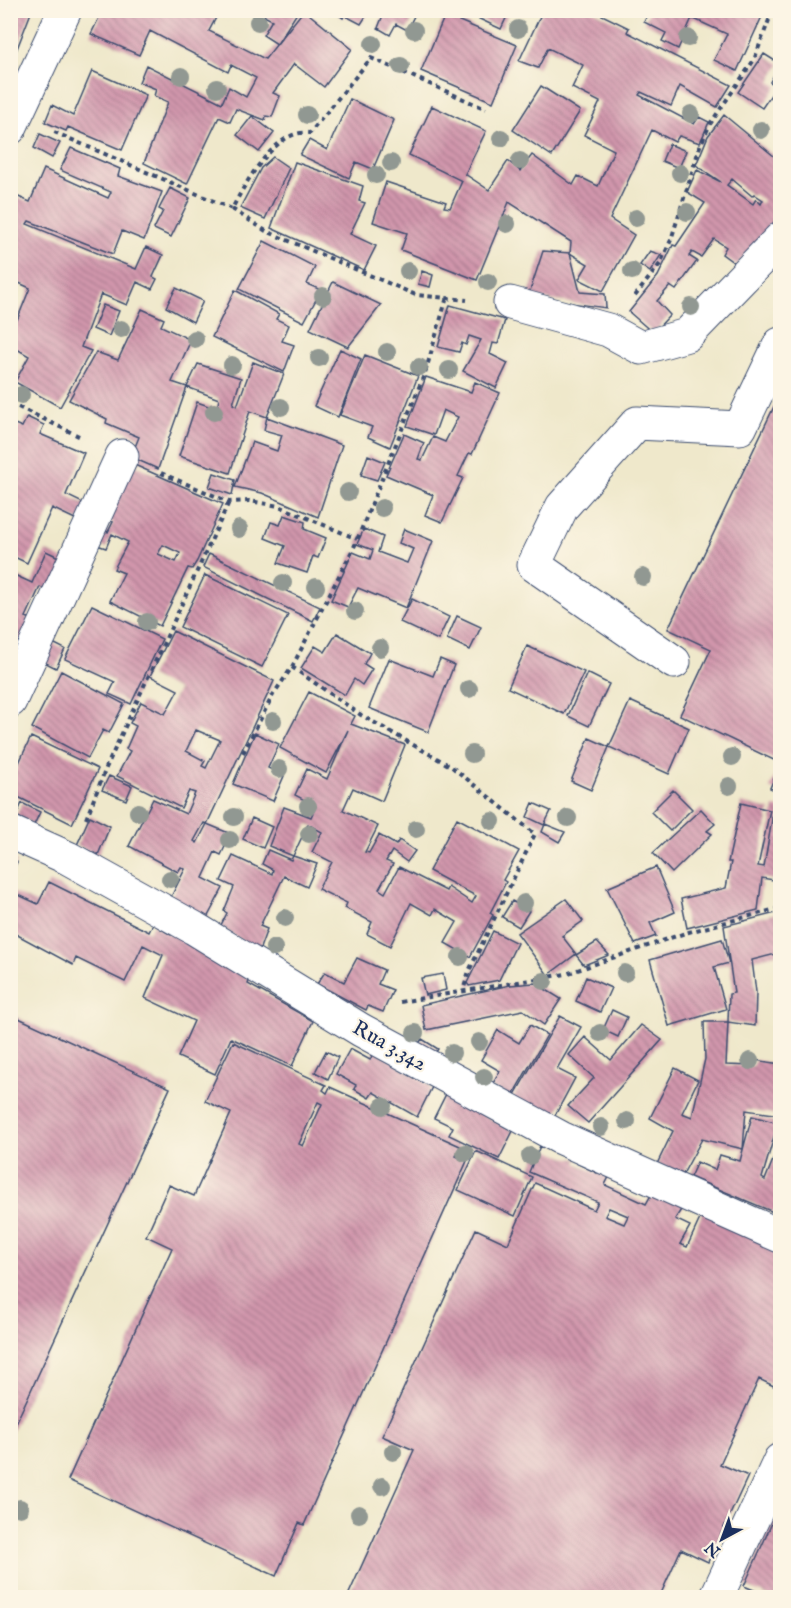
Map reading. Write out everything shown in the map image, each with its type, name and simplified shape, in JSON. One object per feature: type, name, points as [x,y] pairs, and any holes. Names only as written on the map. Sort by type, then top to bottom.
[{"type":"street","points":[[13,121],[65,10]]},
{"type":"street","points":[[510,303],[608,330],[641,348],[687,335],[780,239]]},
{"type":"street","points":[[674,662],[534,565],[562,507],[637,423],[740,428],[780,344]]},
{"type":"street","points":[[10,701],[122,456]]},
{"type":"street","name":"Rua 3.342","points":[[10,832],[68,858],[194,928],[361,1030],[561,1138],[780,1236]]},
{"type":"street","points":[[716,1598],[780,1460]]},
{"type":"path","points":[[608,330],[660,264],[671,240],[700,146],[730,92],[754,60],[770,20],[777,10]]},
{"type":"path","points":[[232,209],[262,160],[284,140],[301,131],[310,133],[371,58],[486,109]]},
{"type":"path","points":[[13,121],[232,209],[266,231],[416,295],[510,303]]},
{"type":"path","points":[[243,753],[273,695],[292,667],[357,539],[426,370],[447,297]]},
{"type":"path","points":[[10,403],[122,456],[229,502],[249,501],[279,506],[357,539]]},
{"type":"path","points":[[68,858],[106,768],[229,502]]},
{"type":"path","points":[[292,667],[361,716],[452,767],[534,834],[469,971],[463,990]]},
{"type":"path","points":[[361,1030],[391,1021],[400,1003],[463,990],[566,974],[685,933],[780,908]]},
{"type":"building","points":[[10,10],[32,10],[11,64],[10,64]]},
{"type":"building","points":[[103,10],[220,10],[209,31],[265,59],[304,10],[352,49],[324,87],[294,64],[273,93],[280,96],[272,117],[266,116],[265,120],[236,109],[230,122],[219,117],[187,184],[144,163],[168,102],[154,96],[156,89],[139,82],[146,65],[222,103],[229,87],[246,97],[256,78],[231,65],[228,72],[150,31],[139,55],[91,34]]},
{"type":"building","points":[[268,10],[299,10],[277,44],[263,35],[272,20],[264,16]]},
{"type":"building","points":[[332,10],[370,10],[361,24],[344,15],[343,18]]},
{"type":"building","points":[[385,10],[417,10],[407,30],[396,24],[390,35],[378,28]]},
{"type":"building","points":[[473,10],[494,10],[507,16],[501,29],[471,15]]},
{"type":"building","points":[[543,10],[592,10],[629,28],[627,32],[731,85],[717,107],[680,86],[671,106],[641,92],[639,95],[694,124],[699,117],[709,122],[700,143],[679,136],[675,142],[652,130],[610,219],[634,235],[603,291],[579,279],[588,264],[570,253],[571,242],[509,202],[477,280],[401,250],[407,233],[373,222],[386,182],[446,202],[444,207],[450,208],[462,181],[409,155],[432,106],[486,131],[465,174],[489,190],[508,161],[520,171],[532,155],[573,185],[578,176],[598,186],[614,150],[584,135],[600,102],[572,88],[583,65],[548,48],[538,68],[519,61]]},
{"type":"building","points":[[650,10],[761,10],[764,12],[737,71],[714,60],[727,34],[692,18],[678,49],[662,41],[666,33],[644,22]]},
{"type":"building","points":[[445,15],[517,45],[493,102],[421,71]]},
{"type":"building","points":[[764,54],[780,64],[770,82],[777,86],[762,108],[738,92]]},
{"type":"building","points":[[92,71],[146,95],[122,150],[68,127],[66,131],[45,122],[52,105],[73,116]]},
{"type":"building","points":[[541,86],[580,111],[552,156],[513,130]]},
{"type":"building","points":[[350,99],[394,120],[373,169],[356,162],[349,178],[300,155],[309,140],[327,150]]},
{"type":"building","points":[[724,115],[780,161],[780,215],[737,265],[722,254],[726,247],[714,239],[701,257],[692,252],[689,256],[697,261],[676,290],[670,286],[657,301],[670,315],[653,333],[629,312],[658,276],[673,245],[676,246],[705,203],[687,192],[697,170],[721,182],[696,165],[708,136]],"holes":[[[732,179],[752,196],[754,194],[763,200],[761,204],[756,199],[753,204],[727,185]]]},
{"type":"building","points":[[252,116],[274,133],[259,152],[237,135]]},
{"type":"building","points":[[40,134],[60,143],[52,158],[34,148]]},
{"type":"building","points":[[669,144],[686,151],[679,168],[662,161]]},
{"type":"building","points":[[71,148],[120,169],[118,176],[162,192],[144,240],[122,231],[113,254],[29,221],[27,224],[136,269],[146,247],[163,255],[153,277],[157,279],[152,289],[137,282],[127,305],[101,294],[81,347],[91,351],[60,407],[15,382],[29,356],[10,345],[10,318],[17,320],[30,288],[10,279],[10,266],[18,247],[10,244],[10,202],[14,195],[30,202],[44,169],[108,198],[111,192],[60,170]]},
{"type":"building","points":[[273,157],[289,168],[265,219],[240,208],[261,168]]},
{"type":"building","points":[[295,162],[363,186],[359,201],[365,203],[350,234],[376,246],[364,270],[271,228]]},
{"type":"building","points":[[170,188],[190,198],[171,237],[154,229],[163,211],[159,209]]},
{"type":"building","points":[[264,241],[315,267],[307,284],[321,290],[304,322],[239,289]]},
{"type":"building","points":[[543,251],[570,253],[580,292],[605,294],[606,308],[528,297]]},
{"type":"building","points":[[650,251],[661,255],[650,272],[640,265]]},
{"type":"building","points":[[422,271],[433,275],[430,287],[418,284]]},
{"type":"building","points":[[333,282],[381,305],[348,347],[310,329]]},
{"type":"building","points":[[176,288],[203,301],[193,322],[166,307]]},
{"type":"building","points":[[235,290],[279,314],[276,319],[289,325],[282,341],[294,345],[284,372],[212,337]]},
{"type":"building","points":[[103,305],[119,311],[109,336],[93,329]]},
{"type":"building","points":[[450,305],[505,320],[498,344],[493,343],[490,354],[508,363],[496,388],[463,371],[481,340],[469,336],[466,345],[462,343],[459,352],[438,347]]},
{"type":"building","points":[[142,309],[164,319],[161,326],[191,340],[172,382],[187,387],[158,469],[131,457],[139,437],[106,423],[107,419],[69,400],[96,352],[118,360]]},
{"type":"building","points":[[340,349],[361,359],[338,417],[314,406]]},
{"type":"building","points":[[365,355],[418,376],[390,447],[368,437],[372,427],[340,415]]},
{"type":"building","points":[[253,362],[284,374],[267,417],[250,411],[230,473],[179,456],[197,402],[217,409],[219,399],[187,387],[198,364],[241,378],[233,404],[237,406]]},
{"type":"building","points":[[426,377],[471,392],[475,382],[500,393],[472,454],[469,453],[458,476],[463,478],[442,522],[425,515],[433,495],[386,475],[404,434],[424,443],[418,459],[422,460],[433,437],[445,442],[458,417],[443,410],[434,435],[407,426]]},
{"type":"building","points":[[780,394],[780,763],[680,715],[711,649],[668,629]]},
{"type":"building","points":[[27,417],[44,425],[40,434],[84,453],[66,495],[87,505],[79,521],[52,508],[27,563],[10,555],[10,422],[22,427]]},
{"type":"building","points":[[267,417],[342,445],[318,517],[262,493],[235,487],[252,442],[277,451],[282,435],[264,430]]},
{"type":"building","points":[[368,455],[385,462],[377,480],[361,475]]},
{"type":"building","points":[[130,463],[223,504],[197,561],[192,569],[188,568],[160,626],[110,601],[124,573],[114,569],[128,542],[112,534],[106,548],[94,544],[101,529],[108,532],[113,522],[105,519]],"holes":[[[163,545],[180,553],[176,562],[158,554]]]},
{"type":"building","points":[[214,473],[235,480],[232,495],[209,487]]},
{"type":"building","points":[[284,515],[305,522],[304,529],[326,538],[318,558],[313,556],[307,573],[278,563],[285,546],[265,538],[271,522],[280,525]]},
{"type":"building","points":[[364,529],[383,537],[378,552],[407,563],[413,549],[399,543],[404,529],[433,541],[406,608],[358,588],[348,607],[331,600],[353,552],[370,559],[373,550],[357,544]]},
{"type":"building","points":[[46,551],[69,562],[53,592],[40,587],[26,617],[39,622],[27,646],[10,637],[10,573],[32,583]]},
{"type":"building","points":[[209,554],[320,607],[313,621],[203,567]]},
{"type":"building","points":[[205,575],[288,615],[262,667],[180,627]]},
{"type":"building","points":[[412,599],[449,617],[438,640],[400,622]]},
{"type":"building","points":[[92,605],[162,639],[131,704],[109,694],[115,682],[65,659]]},
{"type":"building","points":[[457,616],[481,627],[470,650],[447,639]]},
{"type":"building","points":[[173,631],[274,681],[207,824],[231,834],[221,855],[215,852],[203,878],[223,888],[207,918],[170,899],[185,869],[181,867],[178,872],[129,846],[153,799],[186,814],[195,793],[189,791],[181,808],[117,776],[130,751],[126,749],[136,726],[130,723],[141,702],[165,714],[178,690],[150,676]],"holes":[[[196,730],[220,740],[206,768],[202,766],[205,761],[186,751]],[[204,823],[207,824],[197,843],[194,841]]]},
{"type":"building","points":[[337,633],[370,653],[364,664],[372,669],[362,685],[354,679],[345,695],[301,668],[315,646],[325,652]]},
{"type":"building","points":[[49,641],[65,649],[56,668],[40,660]]},
{"type":"building","points":[[527,646],[584,672],[564,714],[508,688]]},
{"type":"building","points":[[389,659],[433,676],[440,659],[454,665],[428,732],[369,708]]},
{"type":"building","points":[[61,671],[124,704],[109,733],[103,730],[88,758],[32,728]]},
{"type":"building","points":[[587,673],[609,684],[589,726],[568,716]]},
{"type":"building","points":[[309,692],[355,716],[351,724],[405,745],[382,801],[353,788],[343,810],[378,826],[365,852],[369,853],[379,835],[396,845],[399,840],[415,851],[407,862],[392,851],[386,861],[393,864],[379,889],[385,893],[399,867],[446,891],[448,887],[472,903],[476,896],[429,871],[457,818],[519,851],[503,880],[506,882],[490,913],[493,915],[470,957],[445,943],[457,922],[435,909],[432,915],[411,903],[390,946],[367,934],[372,922],[345,908],[347,903],[318,889],[332,862],[312,852],[322,832],[308,824],[293,856],[269,846],[284,807],[311,817],[316,806],[295,795],[307,769],[327,779],[348,730],[326,773],[280,748]]},
{"type":"building","points":[[630,701],[689,728],[669,774],[609,747]]},
{"type":"building","points":[[255,733],[279,744],[268,768],[284,776],[273,801],[233,784]]},
{"type":"building","points":[[31,737],[98,769],[72,824],[10,793],[10,782]]},
{"type":"building","points":[[589,738],[609,747],[591,790],[571,781]]},
{"type":"building","points":[[780,765],[780,793],[770,788]]},
{"type":"building","points":[[109,776],[132,786],[126,800],[102,790]]},
{"type":"building","points":[[673,790],[692,809],[670,831],[651,812]]},
{"type":"building","points":[[22,803],[40,812],[34,825],[16,816]]},
{"type":"building","points":[[533,803],[551,811],[544,825],[527,817]]},
{"type":"building","points":[[741,803],[770,810],[758,866],[764,867],[774,807],[780,808],[780,881],[762,878],[758,910],[687,928],[681,899],[726,888],[731,862],[728,862]]},
{"type":"building","points":[[701,809],[715,824],[707,831],[712,834],[672,873],[653,853]]},
{"type":"building","points":[[90,816],[110,826],[98,855],[77,845]]},
{"type":"building","points":[[252,818],[272,827],[263,848],[243,839]]},
{"type":"building","points":[[545,824],[565,832],[559,842],[542,832]]},
{"type":"building","points":[[268,850],[291,860],[293,856],[317,864],[307,887],[284,876],[260,926],[267,929],[259,951],[220,927],[227,913],[224,911],[234,887],[221,881],[233,856],[272,874],[273,870],[262,864]]},
{"type":"building","points":[[10,859],[17,862],[10,875]]},
{"type":"building","points":[[656,867],[675,912],[650,923],[656,936],[635,944],[607,888]]},
{"type":"building","points":[[49,882],[149,932],[153,924],[171,935],[173,932],[250,979],[248,984],[313,1021],[292,1066],[231,1038],[215,1074],[178,1057],[194,1021],[145,998],[163,955],[143,945],[125,982],[76,958],[73,965],[10,931],[10,891],[38,904]]},
{"type":"building","points":[[566,899],[583,921],[562,936],[576,954],[548,975],[517,933]]},
{"type":"building","points":[[512,901],[529,911],[519,927],[502,917]]},
{"type":"building","points":[[780,912],[780,953],[752,960],[756,992],[755,1026],[728,1022],[729,994],[734,993],[724,926]]},
{"type":"building","points":[[493,931],[517,943],[499,980],[469,986],[467,983]]},
{"type":"building","points":[[722,939],[729,963],[714,967],[726,1009],[669,1026],[650,960]]},
{"type":"building","points":[[597,942],[609,955],[584,965],[576,955]]},
{"type":"building","points":[[357,958],[384,970],[378,984],[393,990],[383,1012],[368,1006],[366,1010],[317,984],[325,972],[344,982]]},
{"type":"building","points":[[443,974],[446,990],[425,995],[421,978]]},
{"type":"building","points":[[586,977],[611,988],[600,1012],[576,1001]]},
{"type":"building","points":[[535,983],[561,999],[544,1025],[523,1010],[426,1030],[421,1005],[510,985]]},
{"type":"building","points":[[612,1010],[627,1017],[618,1037],[603,1030]]},
{"type":"building","points":[[10,1014],[170,1088],[10,1436]]},
{"type":"building","points":[[560,1016],[581,1027],[557,1069],[575,1078],[553,1119],[512,1100]]},
{"type":"building","points":[[704,1022],[728,1022],[726,1065],[753,1066],[755,1060],[780,1064],[780,1115],[746,1110],[743,1149],[702,1139],[683,1174],[657,1164],[673,1131],[650,1118],[675,1068],[698,1080],[682,1113],[692,1117],[705,1059]]},
{"type":"building","points":[[530,1025],[547,1035],[511,1098],[491,1087],[500,1071],[481,1060],[498,1030],[519,1043]]},
{"type":"building","points":[[641,1025],[662,1040],[588,1123],[568,1106],[594,1078],[569,1055],[585,1037],[611,1060]]},
{"type":"building","points":[[422,1039],[438,1049],[431,1059],[415,1049]]},
{"type":"building","points":[[233,1042],[326,1085],[323,1090],[327,1093],[330,1087],[460,1146],[456,1156],[467,1161],[304,1525],[299,1523],[276,1576],[68,1480],[172,1248],[146,1236],[169,1185],[194,1196],[231,1113],[205,1101]],"holes":[[[318,1102],[322,1104],[303,1146],[299,1144]]]},
{"type":"building","points":[[350,1049],[370,1060],[375,1049],[432,1087],[417,1117],[373,1092],[369,1098],[354,1089],[356,1085],[336,1074]]},
{"type":"building","points":[[326,1051],[338,1057],[328,1079],[315,1072]]},
{"type":"building","points":[[446,1094],[513,1131],[499,1159],[449,1135],[453,1127],[434,1118]]},
{"type":"building","points":[[752,1116],[778,1123],[762,1178],[765,1180],[773,1160],[780,1163],[778,1214],[690,1177],[697,1162],[715,1170],[720,1155],[740,1161]]},
{"type":"building","points":[[540,1146],[564,1157],[578,1159],[576,1163],[597,1173],[602,1165],[613,1169],[605,1185],[646,1204],[655,1188],[686,1202],[675,1219],[690,1226],[680,1244],[687,1247],[704,1210],[780,1251],[777,1259],[780,1260],[780,1389],[759,1379],[720,1464],[748,1476],[708,1562],[681,1549],[659,1598],[347,1598],[414,1450],[382,1436],[476,1229],[508,1244],[535,1183],[594,1210],[598,1202],[529,1172]],"holes":[[[609,1208],[628,1216],[624,1224],[605,1216]]]},
{"type":"building","points":[[476,1151],[532,1177],[515,1216],[458,1190]]},
{"type":"building","points":[[780,1505],[780,1598],[773,1598],[744,1586]]}]
